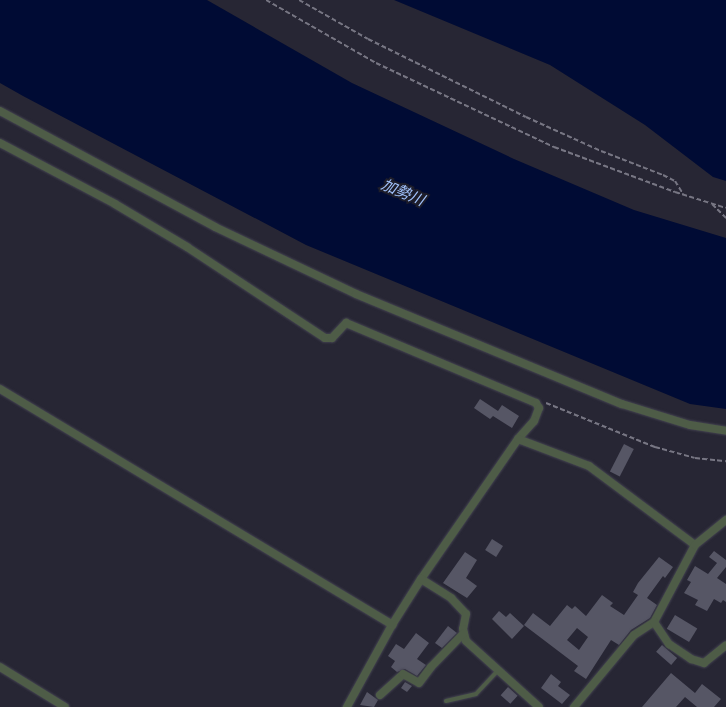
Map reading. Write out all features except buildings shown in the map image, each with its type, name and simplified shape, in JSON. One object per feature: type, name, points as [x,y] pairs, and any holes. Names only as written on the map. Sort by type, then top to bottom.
[{"type":"street","points":[[0,111],[215,226],[356,294],[622,404],[690,425],[726,431]]},
{"type":"street","points":[[0,144],[116,204],[187,247],[325,338],[332,338],[346,323],[536,403],[539,408],[534,421],[518,439],[421,579],[392,625],[347,707]]},
{"type":"street","points":[[0,389],[392,625]]},
{"type":"street","points":[[518,439],[589,466],[695,545]]},
{"type":"street","points":[[574,707],[634,635],[654,622],[695,545],[726,520]]},
{"type":"street","points":[[421,579],[451,598],[466,614],[464,633],[466,641],[539,707]]},
{"type":"street","points":[[654,622],[669,644],[691,660],[704,663],[726,645]]},
{"type":"street","points":[[380,695],[403,674],[420,683],[431,667],[464,633]]},
{"type":"street","points":[[0,668],[61,706]]},
{"type":"lane","points":[[446,701],[476,694],[498,670]]},
{"type":"path","points":[[266,0],[376,63],[554,147],[684,195],[726,208]]},
{"type":"path","points":[[299,0],[368,39],[526,117],[601,151],[663,174],[675,181],[684,195]]},
{"type":"path","points":[[712,203],[726,218]]},
{"type":"path","points":[[536,403],[542,402],[571,412],[655,447],[695,458],[726,461]]},
{"type":"water","name":"加勢川","points":[[0,0],[207,0],[352,83],[514,159],[634,210],[726,238],[726,409],[690,404],[306,245],[23,96],[0,83]]},
{"type":"water","points":[[394,0],[726,0],[726,181],[713,177],[645,125],[550,65]]}]
